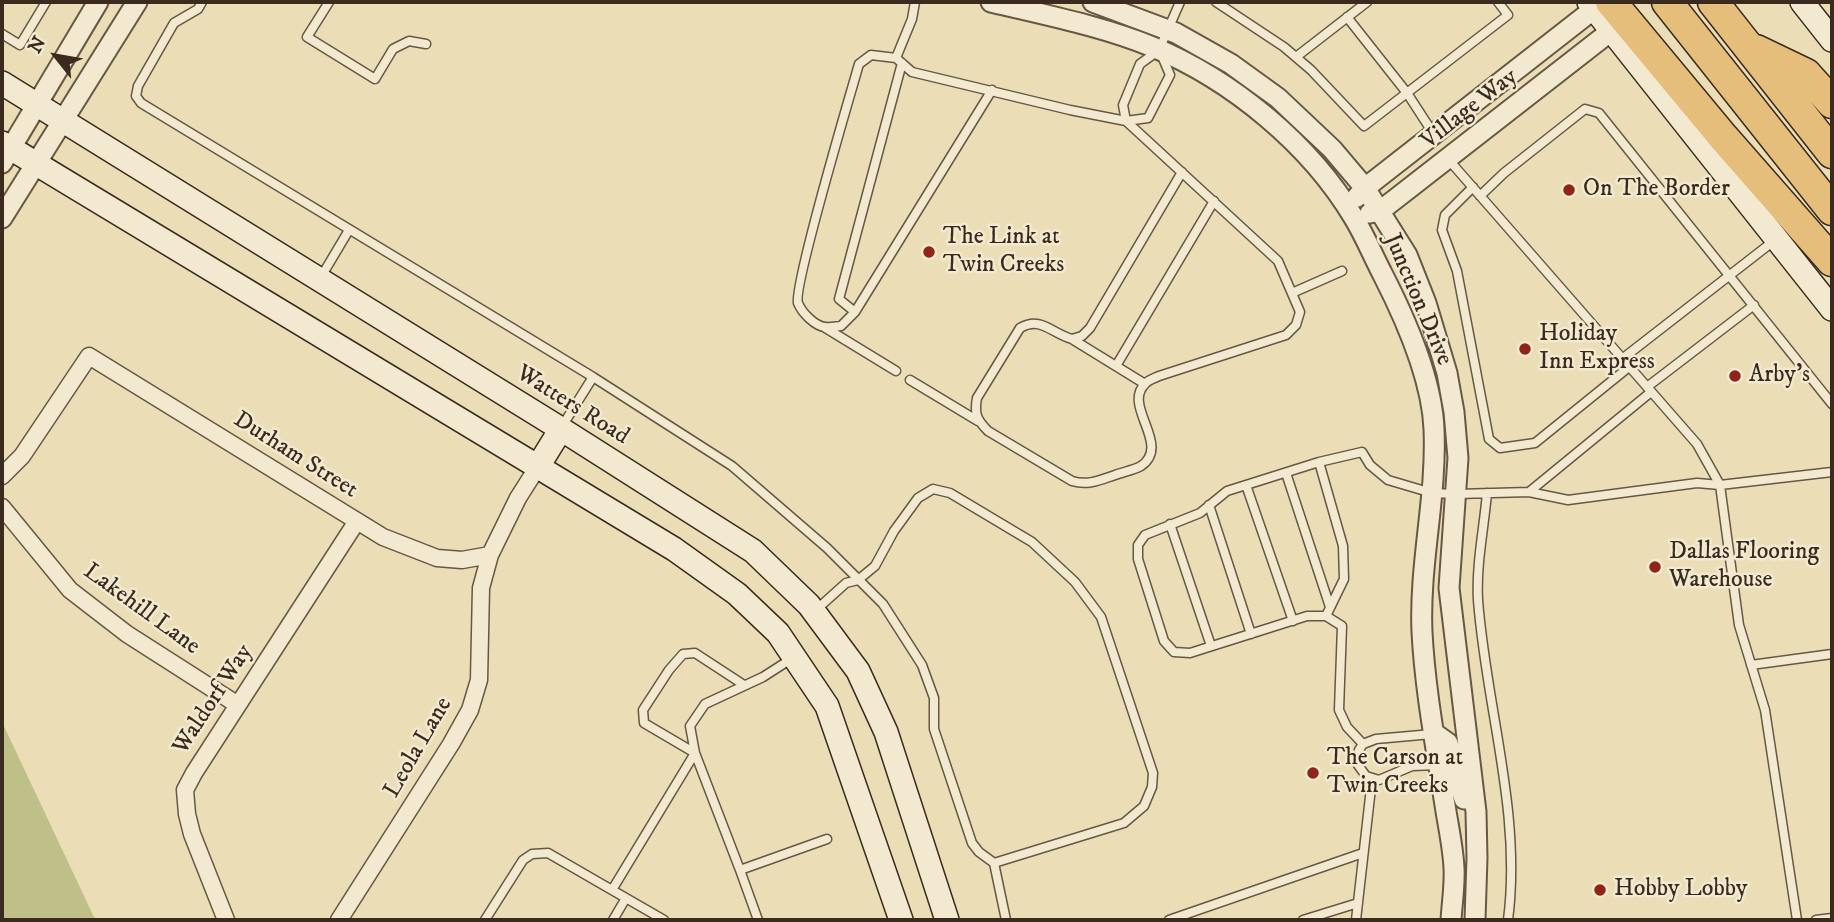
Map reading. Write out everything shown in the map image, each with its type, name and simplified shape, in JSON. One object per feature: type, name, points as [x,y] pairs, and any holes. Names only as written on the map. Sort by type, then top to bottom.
[{"type":"highway","points":[[1668,2],[1832,210]]},
{"type":"highway","points":[[1713,2],[1832,153]]},
{"type":"highway","points":[[1601,11],[1724,138],[1832,261]]},
{"type":"highway","points":[[1749,47],[1806,74],[1832,103]]},
{"type":"main road","points":[[1802,2],[1832,40]]},
{"type":"main road","points":[[1601,11],[1832,309]]},
{"type":"main road","name":"Watters Road","points":[[2,83],[753,551],[814,612],[859,671],[886,732],[947,920]]},
{"type":"main road","points":[[5,152],[36,164],[674,549],[737,594],[778,633],[827,706],[901,920]]},
{"type":"main road","points":[[537,468],[561,429]]},
{"type":"street","points":[[5,152],[37,105],[99,2]]},
{"type":"street","points":[[2,218],[137,2]]},
{"type":"street","name":"Junction Drive","points":[[991,2],[1104,30],[1159,50],[1195,68],[1264,115],[1314,164],[1350,213],[1396,303],[1421,362],[1434,426],[1432,493],[1422,572],[1421,615],[1424,666],[1454,867],[1451,920]]},
{"type":"street","name":"Junction Drive","points":[[1093,2],[1168,30],[1231,64],[1278,98],[1332,149],[1364,188],[1407,255],[1426,303],[1447,373],[1458,458],[1449,588],[1476,812],[1475,920]]},
{"type":"street","name":"Village Way","points":[[1350,213],[1364,188],[1601,11]]},
{"type":"street","name":"Village Way","points":[[1350,213],[1380,211],[1448,159],[1601,11]]},
{"type":"street","name":"Durham Street","points":[[2,477],[22,456],[89,356],[383,537],[437,558],[462,560],[490,555]]},
{"type":"street","name":"Leola Lane","points":[[339,920],[470,710],[479,680],[481,588],[490,555],[518,498],[537,468]]},
{"type":"street","name":"Lakehill Lane","points":[[2,507],[70,590],[127,634],[238,705]]},
{"type":"street","name":"Waldorf Way","points":[[226,920],[192,834],[185,790],[357,521]]},
{"type":"street","points":[[1434,733],[1448,743],[1477,848]]},
{"type":"lane","points":[[2,34],[20,45],[46,2]]},
{"type":"lane","points":[[202,2],[198,9],[174,23],[138,86],[136,96],[141,103],[593,377],[732,466],[827,548],[883,604],[922,665],[934,698],[934,729],[972,843],[994,863],[1006,920]]},
{"type":"lane","points":[[329,2],[307,37],[374,79],[393,49],[409,41],[426,44]]},
{"type":"lane","points":[[855,312],[839,299],[915,2]]},
{"type":"lane","points":[[910,380],[1072,481],[1088,483],[1140,466],[1148,458],[1150,436],[1140,407],[1139,394],[1145,384],[1160,376],[1286,335],[1296,325],[1300,312],[1278,261],[1126,121],[1123,105],[1140,64],[1159,50],[1180,2]]},
{"type":"lane","points":[[1216,2],[1253,24],[1296,57],[1364,126],[1508,15],[1498,2]]},
{"type":"lane","points":[[1296,57],[1367,2]]},
{"type":"lane","points":[[1347,17],[1406,93],[1433,134]]},
{"type":"lane","points":[[896,371],[807,317],[797,302],[859,64],[871,55],[899,61],[912,72],[1126,121],[1148,118],[1170,75],[1159,50]]},
{"type":"lane","points":[[824,327],[841,326],[855,312],[992,90]]},
{"type":"lane","points":[[1480,196],[1504,173],[1585,109],[1599,113],[1832,404]]},
{"type":"lane","points":[[1448,159],[1697,444],[1720,485],[1740,625],[1765,710],[1797,920]]},
{"type":"lane","points":[[1072,339],[1082,336],[1090,328],[1182,172]]},
{"type":"lane","points":[[1472,187],[1445,215],[1442,230],[1457,271],[1489,439],[1500,448],[1535,443],[1629,366]]},
{"type":"lane","points":[[1116,366],[1214,201]]},
{"type":"lane","points":[[320,280],[349,230]]},
{"type":"lane","points":[[1622,359],[1776,239]]},
{"type":"lane","points":[[1292,293],[1342,271]]},
{"type":"lane","points":[[1529,492],[1649,389],[1754,305]]},
{"type":"lane","points":[[978,421],[975,410],[977,398],[1020,328],[1030,323],[1041,324],[1072,339],[1145,384]]},
{"type":"lane","points":[[561,429],[593,377]]},
{"type":"lane","points":[[1366,742],[1347,727],[1339,710],[1342,626],[1326,616],[1307,616],[1190,653],[1174,652],[1164,642],[1138,559],[1138,545],[1145,535],[1200,513],[1227,491],[1319,462],[1362,452],[1370,465],[1388,480],[1432,493],[1529,492],[1568,500],[1697,483],[1720,485],[1832,472]]},
{"type":"lane","points":[[1319,462],[1343,546],[1344,579],[1326,616]]},
{"type":"lane","points":[[1286,472],[1330,607]]},
{"type":"lane","points":[[1246,485],[1293,621]]},
{"type":"lane","points":[[814,612],[846,583],[858,580],[876,566],[894,531],[918,498],[933,489],[950,493],[1032,542],[1075,582],[1101,617],[1153,773],[1153,788],[1144,806],[1124,823],[994,863]]},
{"type":"lane","points":[[1487,493],[1478,598],[1510,820],[1508,920]]},
{"type":"lane","points":[[1209,505],[1251,634]]},
{"type":"lane","points":[[1170,524],[1211,646]]},
{"type":"lane","points":[[695,754],[645,723],[643,710],[669,670],[683,654],[695,653],[744,685]]},
{"type":"lane","points":[[1751,665],[1832,654]]},
{"type":"lane","points":[[758,920],[695,754],[690,726],[705,704],[763,677],[794,657]]},
{"type":"lane","points":[[1434,733],[1366,742],[1359,750],[1358,765],[1366,776],[1379,780],[1412,766],[1438,765]]},
{"type":"lane","points":[[612,890],[695,754]]},
{"type":"lane","points":[[1356,920],[1372,779]]},
{"type":"lane","points":[[740,870],[827,839]]},
{"type":"lane","points":[[485,920],[523,860],[532,853],[548,853],[664,920]]},
{"type":"lane","points":[[1169,920],[1363,853]]},
{"type":"lane","points":[[613,920],[626,898]]},
{"type":"lane","points":[[1303,920],[1358,903]]},
{"type":"lane","points":[[1816,920],[1832,918]]},
{"type":"green space","points":[[2,722],[93,915],[96,920],[4,920]]},
{"type":"place","name":"On The Border","points":[[1569,190]]},
{"type":"place","name":"The Link at Twin Creeks","points":[[929,252]]},
{"type":"place","name":"Holiday Inn Express","points":[[1525,349]]},
{"type":"place","name":"Arby's","points":[[1735,376]]},
{"type":"place","name":"Dallas Flooring Warehouse","points":[[1655,567]]},
{"type":"place","name":"The Carson at Twin Creeks","points":[[1313,773]]},
{"type":"place","name":"Hobby Lobby","points":[[1600,890]]}]
